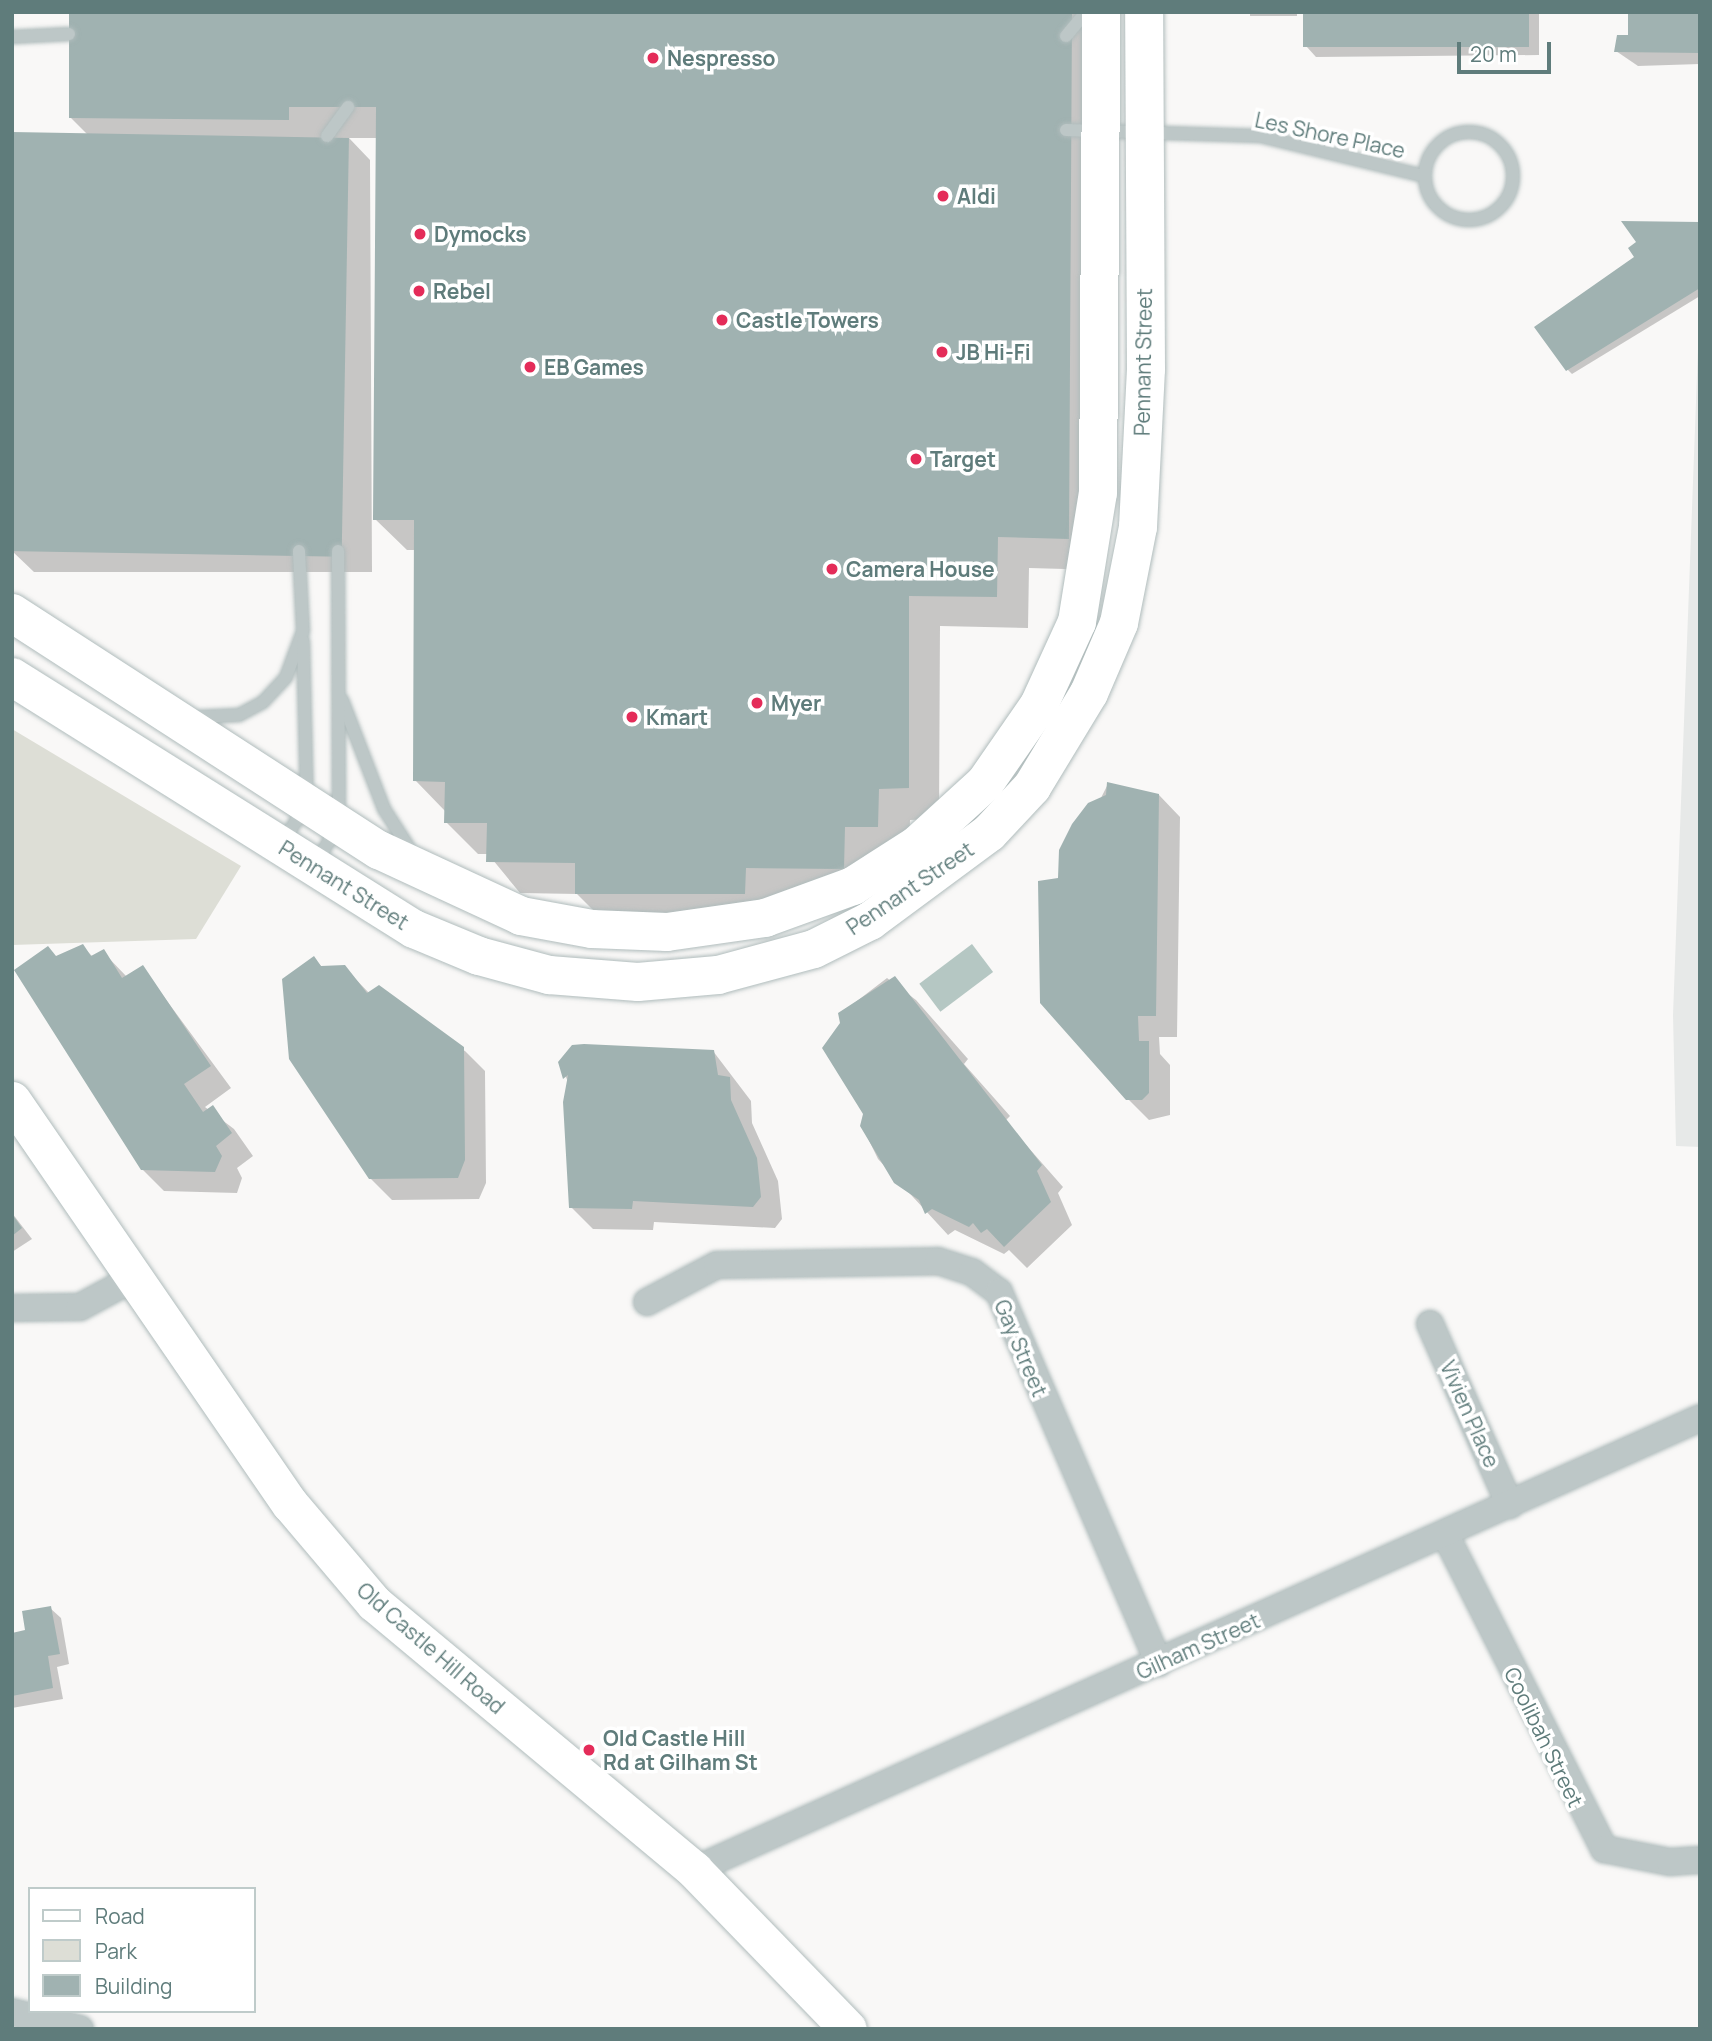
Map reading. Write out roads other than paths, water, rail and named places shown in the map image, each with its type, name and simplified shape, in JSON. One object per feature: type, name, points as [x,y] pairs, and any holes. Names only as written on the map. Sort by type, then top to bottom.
[{"type":"main road","name":"Pennant Street","points":[[12,613],[161,713],[323,814],[441,883],[521,916],[592,929],[667,932],[765,918],[853,886],[917,845],[985,783],[1039,705],[1077,622],[1093,553],[1083,131],[1101,12]]},
{"type":"main road","name":"Pennant Street","points":[[12,677],[414,929],[479,956],[549,975],[638,982],[719,975],[814,949],[870,921],[989,833],[1032,787],[1089,693],[1119,623],[1138,527],[1146,369],[1144,12]]},
{"type":"street","name":"Old Castle Hill Road","points":[[12,1100],[132,1279],[290,1504],[374,1603],[694,1870],[848,2029]]},
{"type":"street","name":"Gay Street","points":[[647,1301],[717,1265],[938,1261],[972,1272],[999,1292],[1159,1663]]},
{"type":"street","points":[[12,1308],[80,1307],[132,1279]]},
{"type":"street","name":"Vivien Place","points":[[1430,1324],[1510,1505]]},
{"type":"street","name":"Gilham Street","points":[[694,1870],[1446,1536],[1700,1418]]},
{"type":"street","name":"Coolibah Street","points":[[1446,1536],[1604,1849],[1670,1862],[1700,1860]]},
{"type":"street","points":[[12,2012],[80,2029]]},
{"type":"lane","points":[[1066,36],[1086,12]]},
{"type":"lane","points":[[12,37],[69,34]]},
{"type":"lane","points":[[327,136],[348,107]]},
{"type":"lane","name":"Les Shore Place","points":[[1083,131],[1260,136],[1424,176]]},
{"type":"lane","points":[[1462,132],[1498,143],[1514,177],[1494,213],[1468,220],[1442,212],[1424,176],[1436,147],[1462,132]]},
{"type":"lane","points":[[299,551],[303,631],[323,814]]},
{"type":"lane","points":[[314,867],[338,683],[338,551]]},
{"type":"lane","points":[[161,713],[211,718],[239,715],[263,702],[286,677],[303,631]]},
{"type":"lane","points":[[338,683],[384,809],[441,883]]},
{"type":"lane","points":[[280,846],[323,814]]},
{"type":"place","name":"Nespresso","points":[[653,58]]},
{"type":"place","name":"Aldi","points":[[943,196]]},
{"type":"place","name":"Dymocks","points":[[420,234]]},
{"type":"place","name":"Rebel","points":[[419,291]]},
{"type":"place","name":"Castle Towers","points":[[722,320]]},
{"type":"place","name":"JB Hi-Fi","points":[[942,352]]},
{"type":"place","name":"EB Games","points":[[530,367]]},
{"type":"place","name":"Target","points":[[916,459]]},
{"type":"place","name":"Camera House","points":[[832,569]]},
{"type":"place","name":"Myer","points":[[757,703]]},
{"type":"place","name":"Kmart","points":[[632,717]]},
{"type":"place","name":"Old Castle Hill Rd at Gilham St","points":[[589,1750]]}]
